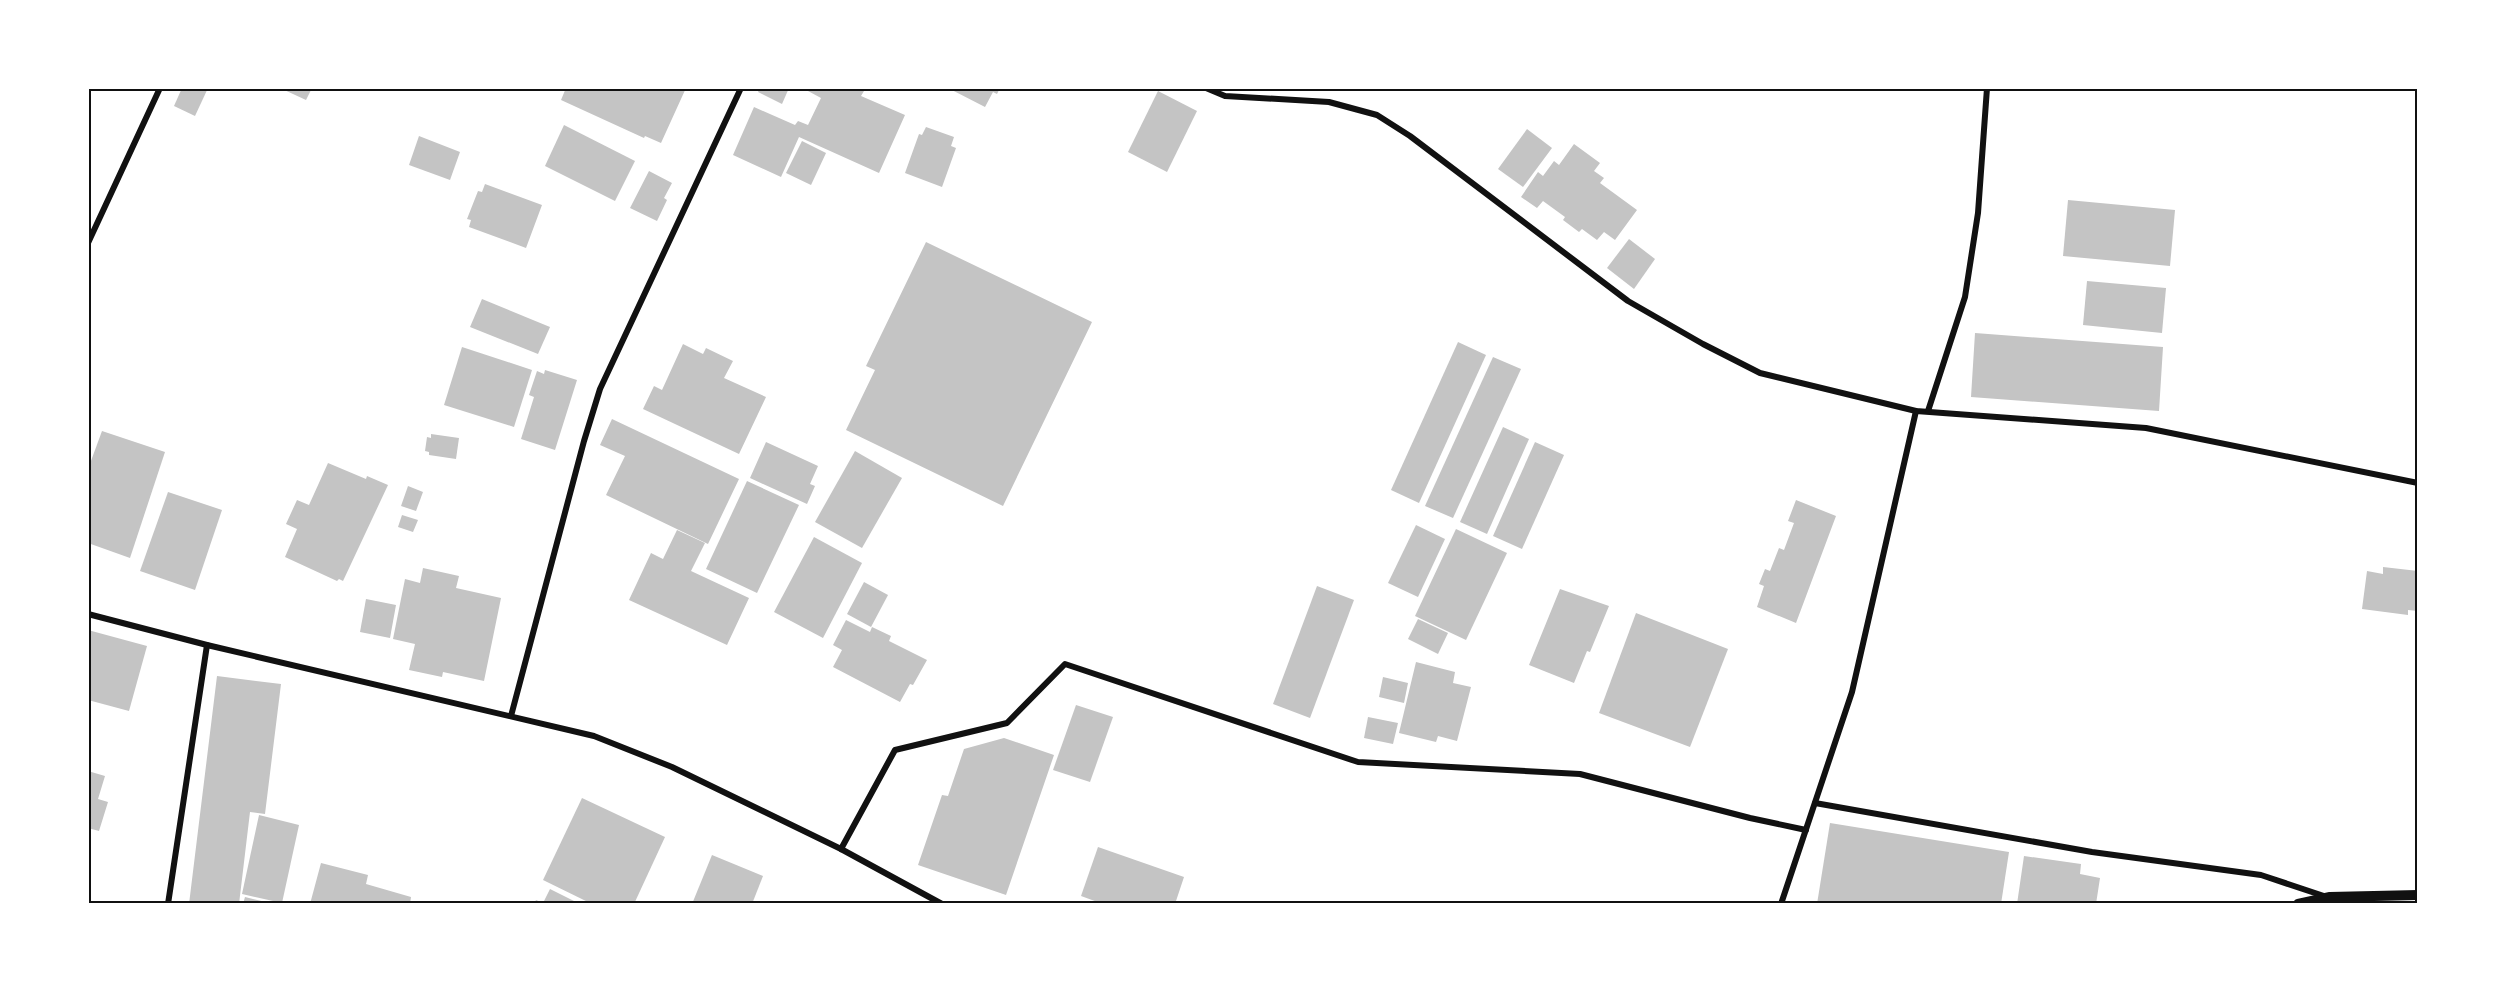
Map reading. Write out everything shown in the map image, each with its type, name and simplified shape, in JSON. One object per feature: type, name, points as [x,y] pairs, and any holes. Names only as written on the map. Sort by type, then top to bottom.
[{"type":"street","points":[[88,243],[160,88]]},
{"type":"street","points":[[511,716],[600,389],[741,88]]},
{"type":"street","points":[[1206,88],[1225,96],[1329,102],[1377,115],[1410,136],[1628,301],[1703,344],[1760,373],[1916,411],[2146,428],[2418,483]]},
{"type":"street","points":[[1928,411],[1965,297],[1978,213],[1987,88]]},
{"type":"street","points":[[1781,903],[1852,692],[1916,411]]},
{"type":"street","points":[[88,614],[207,645],[594,736],[672,767],[841,849],[942,903]]},
{"type":"street","points":[[168,903],[207,645]]},
{"type":"street","points":[[841,849],[895,750],[1006,723],[1065,664],[1358,762],[1580,774],[1750,818],[1806,830]]},
{"type":"street","points":[[1815,803],[2092,852],[2261,875],[2330,897]]},
{"type":"street","points":[[2298,903],[2330,897],[2418,895]]},
{"type":"building","points":[[182,88],[208,88],[195,116],[174,106]]},
{"type":"building","points":[[280,88],[312,88],[306,100]]},
{"type":"building","points":[[566,88],[686,88],[661,143],[645,136],[644,138],[561,100]]},
{"type":"building","points":[[760,88],[789,88],[782,104],[758,92]]},
{"type":"building","points":[[809,88],[857,88],[864,91],[861,96],[905,115],[879,173],[799,137],[781,177],[733,155],[754,107],[795,125],[798,121],[808,125],[821,98],[808,91]]},
{"type":"building","points":[[948,88],[1000,88],[997,94],[993,92],[985,107]]},
{"type":"building","points":[[1158,91],[1197,111],[1167,172],[1128,152]]},
{"type":"building","points":[[564,125],[635,161],[615,201],[545,166]]},
{"type":"building","points":[[926,127],[954,137],[951,146],[956,148],[942,187],[905,173],[919,134],[922,135]]},
{"type":"building","points":[[1527,129],[1552,148],[1523,187],[1498,169]]},
{"type":"building","points":[[419,136],[460,152],[450,180],[409,165]]},
{"type":"building","points":[[802,141],[826,153],[811,185],[786,173]]},
{"type":"building","points":[[1574,144],[1600,163],[1594,171],[1604,178],[1600,183],[1637,210],[1615,240],[1604,232],[1597,240],[1582,229],[1579,232],[1563,220],[1565,217],[1543,201],[1537,208],[1521,197],[1538,172],[1543,176],[1554,161],[1559,165]]},
{"type":"building","points":[[649,171],[672,183],[664,198],[667,200],[657,221],[630,208]]},
{"type":"building","points":[[485,184],[542,205],[526,248],[469,227],[471,220],[467,219],[478,191],[482,192]]},
{"type":"building","points":[[2068,200],[2175,210],[2170,266],[2063,256]]},
{"type":"building","points":[[1629,239],[1655,259],[1634,289],[1607,268]]},
{"type":"building","points":[[926,242],[1092,322],[1003,506],[846,430],[875,370],[866,366]]},
{"type":"building","points":[[2087,281],[2166,288],[2162,333],[2083,325]]},
{"type":"building","points":[[482,299],[550,327],[538,354],[470,327]]},
{"type":"building","points":[[1975,333],[2163,347],[2159,411],[1971,397]]},
{"type":"building","points":[[1458,342],[1486,355],[1419,503],[1391,490]]},
{"type":"building","points":[[683,344],[703,354],[706,348],[733,361],[724,378],[766,397],[739,454],[643,409],[654,386],[662,390]]},
{"type":"building","points":[[462,347],[532,370],[514,427],[444,405]]},
{"type":"building","points":[[1493,357],[1521,369],[1453,518],[1425,506]]},
{"type":"building","points":[[545,370],[577,380],[555,450],[521,439],[534,397],[529,395],[537,371],[544,374]]},
{"type":"building","points":[[612,419],[739,479],[708,544],[606,495],[625,456],[600,445]]},
{"type":"building","points":[[1503,427],[1529,439],[1487,534],[1460,522]]},
{"type":"building","points":[[102,431],[165,452],[130,558],[88,543],[88,469]]},
{"type":"building","points":[[431,434],[459,438],[456,459],[429,455],[429,452],[425,451],[427,437],[431,438]]},
{"type":"building","points":[[766,442],[818,466],[810,484],[815,486],[807,504],[750,478]]},
{"type":"building","points":[[1535,442],[1564,455],[1522,549],[1493,536]]},
{"type":"building","points":[[855,451],[902,478],[862,548],[815,522]]},
{"type":"building","points":[[328,463],[366,479],[367,476],[388,485],[343,581],[339,579],[337,581],[285,557],[297,529],[286,524],[297,500],[309,505]]},
{"type":"building","points":[[747,481],[799,505],[757,593],[706,569]]},
{"type":"building","points":[[408,486],[423,492],[416,511],[401,506]]},
{"type":"building","points":[[168,492],[222,510],[195,590],[140,571]]},
{"type":"building","points":[[1796,500],[1836,516],[1796,623],[1757,607],[1764,586],[1759,584],[1765,569],[1770,571],[1779,548],[1784,550],[1794,523],[1788,521]]},
{"type":"building","points":[[402,515],[418,520],[413,532],[398,527]]},
{"type":"building","points":[[1416,525],[1445,539],[1418,597],[1388,583]]},
{"type":"building","points":[[1456,529],[1507,553],[1466,640],[1415,616]]},
{"type":"building","points":[[677,530],[705,543],[691,571],[749,598],[727,645],[629,600],[651,553],[663,559]]},
{"type":"building","points":[[814,537],[862,563],[823,638],[774,612]]},
{"type":"building","points":[[2383,567],[2418,571],[2418,611],[2408,610],[2408,615],[2362,609],[2367,571],[2383,574]]},
{"type":"building","points":[[423,568],[459,576],[456,588],[501,598],[484,681],[443,672],[442,677],[409,670],[415,644],[393,639],[405,579],[420,583]]},
{"type":"building","points":[[864,582],[888,595],[871,627],[847,614]]},
{"type":"building","points":[[1317,586],[1354,600],[1310,718],[1273,704]]},
{"type":"building","points":[[1560,589],[1609,606],[1574,683],[1529,665]]},
{"type":"building","points":[[366,599],[396,605],[390,638],[360,632]]},
{"type":"building","points":[[1636,613],[1728,649],[1690,747],[1599,713]]},
{"type":"building","points":[[1418,619],[1448,633],[1438,654],[1408,639]]},
{"type":"building","points":[[846,620],[870,632],[872,627],[891,636],[889,641],[927,660],[900,702],[833,667],[842,650],[833,645]]},
{"type":"building","points":[[88,630],[147,646],[129,711],[88,700]]},
{"type":"building","points":[[1416,662],[1455,672],[1453,683],[1471,687],[1457,741],[1438,736],[1436,742],[1399,733]]},
{"type":"building","points":[[217,676],[281,684],[265,814],[250,812],[239,904],[189,904]]},
{"type":"building","points":[[1383,677],[1408,683],[1404,703],[1379,697]]},
{"type":"building","points":[[1076,705],[1113,717],[1090,782],[1053,770]]},
{"type":"building","points":[[1368,717],[1398,723],[1393,744],[1364,738]]},
{"type":"building","points":[[1004,738],[1054,755],[1006,895],[918,865],[942,795],[948,796],[964,749]]},
{"type":"building","points":[[88,771],[105,776],[98,799],[108,802],[99,831],[88,828]]},
{"type":"building","points":[[582,798],[665,837],[634,904],[592,904],[543,880]]},
{"type":"building","points":[[259,815],[299,825],[282,903],[242,894]]},
{"type":"building","points":[[1830,823],[2009,852],[2001,904],[1817,904]]},
{"type":"building","points":[[1098,847],[1184,877],[1175,904],[1103,904],[1081,896]]},
{"type":"building","points":[[712,855],[763,876],[752,904],[692,904]]},
{"type":"building","points":[[2024,856],[2081,864],[2080,874],[2100,878],[2096,904],[2017,904]]},
{"type":"building","points":[[321,863],[368,875],[366,884],[411,897],[410,904],[310,904]]},
{"type":"building","points":[[550,889],[576,902],[575,904],[534,904],[536,900],[543,903]]},
{"type":"building","points":[[245,897],[270,903],[270,904],[243,904]]}]
